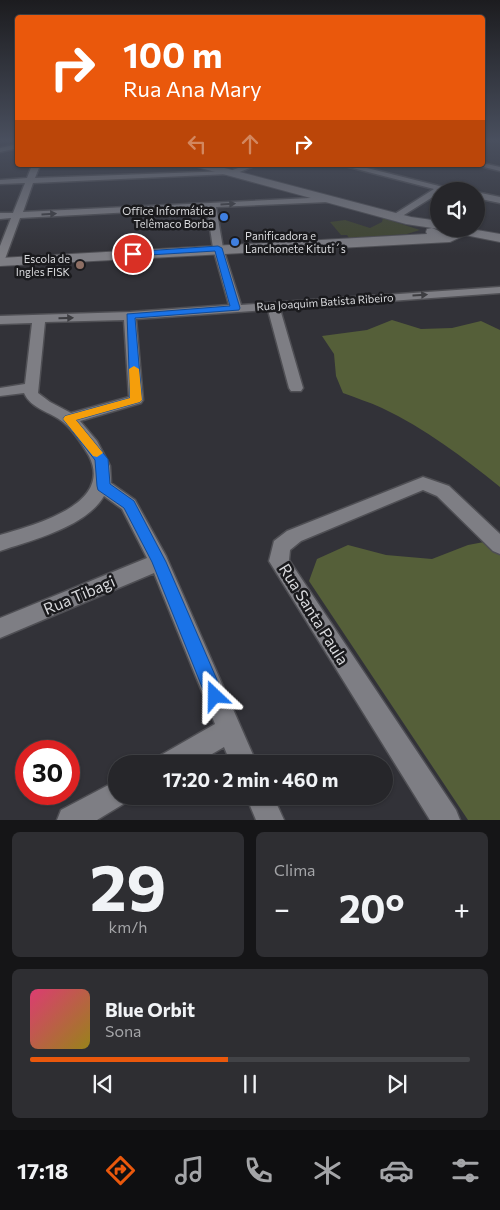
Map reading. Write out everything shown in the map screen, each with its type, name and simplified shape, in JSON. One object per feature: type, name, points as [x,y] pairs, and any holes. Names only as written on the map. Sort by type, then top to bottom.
[{"type":"main road","points":[[250,178],[430,227]]},
{"type":"main road","points":[[0,261],[408,239],[430,234]]},
{"type":"main road","points":[[485,236],[499,238]]},
{"type":"street","points":[[0,182],[89,178]]},
{"type":"street","points":[[400,178],[430,185]]},
{"type":"street","points":[[0,261],[30,181]]},
{"type":"street","points":[[282,201],[292,198],[298,191]]},
{"type":"street","points":[[396,217],[430,195]]},
{"type":"street","points":[[485,197],[500,200]]},
{"type":"street","points":[[0,216],[328,199]]},
{"type":"street","points":[[211,205],[218,248],[236,308]]},
{"type":"street","name":"Rua Joaquim Batista Ribeiro","points":[[0,320],[130,316],[500,290]]},
{"type":"street","points":[[273,306],[296,388]]},
{"type":"street","points":[[69,419],[136,400],[130,316]]},
{"type":"street","points":[[0,543],[64,521],[101,490],[102,459],[69,419],[39,402],[31,394],[39,319]]},
{"type":"street","points":[[0,392],[31,388]]},
{"type":"street","name":"Rua Santa Paula","points":[[446,820],[279,561],[281,546],[294,536],[423,483],[443,491],[500,546]]},
{"type":"street","points":[[101,490],[129,505],[159,562],[240,755]]},
{"type":"street","name":"Rua Tibagi","points":[[0,628],[159,562]]},
{"type":"street","points":[[186,755],[229,730]]},
{"type":"street","points":[[72,820],[108,799]]},
{"type":"street","points":[[263,805],[270,820]]},
{"type":"green space","points":[[383,218],[420,230],[407,234],[349,238],[347,235],[341,235],[330,222],[345,220],[370,228],[382,222]]},
{"type":"green space","points":[[392,320],[421,329],[452,328],[481,321],[500,330],[500,487],[414,425],[382,408],[343,393],[336,376],[334,354],[322,336],[367,330]]},
{"type":"green space","points":[[500,539],[500,820],[468,820],[309,581],[317,559],[348,545],[386,555],[432,559],[468,545]]},
{"type":"slow traffic","points":[[97,453],[69,419],[136,400],[134,369]]},
{"type":"place","name":"Office Informática Telêmaco Borba","points":[[224,217]]},
{"type":"place","name":"Panificadora e Lanchonete Kituti´s","points":[[235,242]]},
{"type":"place","name":"Escola de Ingles FISK","points":[[80,265]]},
{"type":"route","points":[[133,254],[218,248],[236,308],[130,316],[136,400],[69,419],[102,459],[104,472],[103,486],[129,505],[159,562],[215,696]]}]
